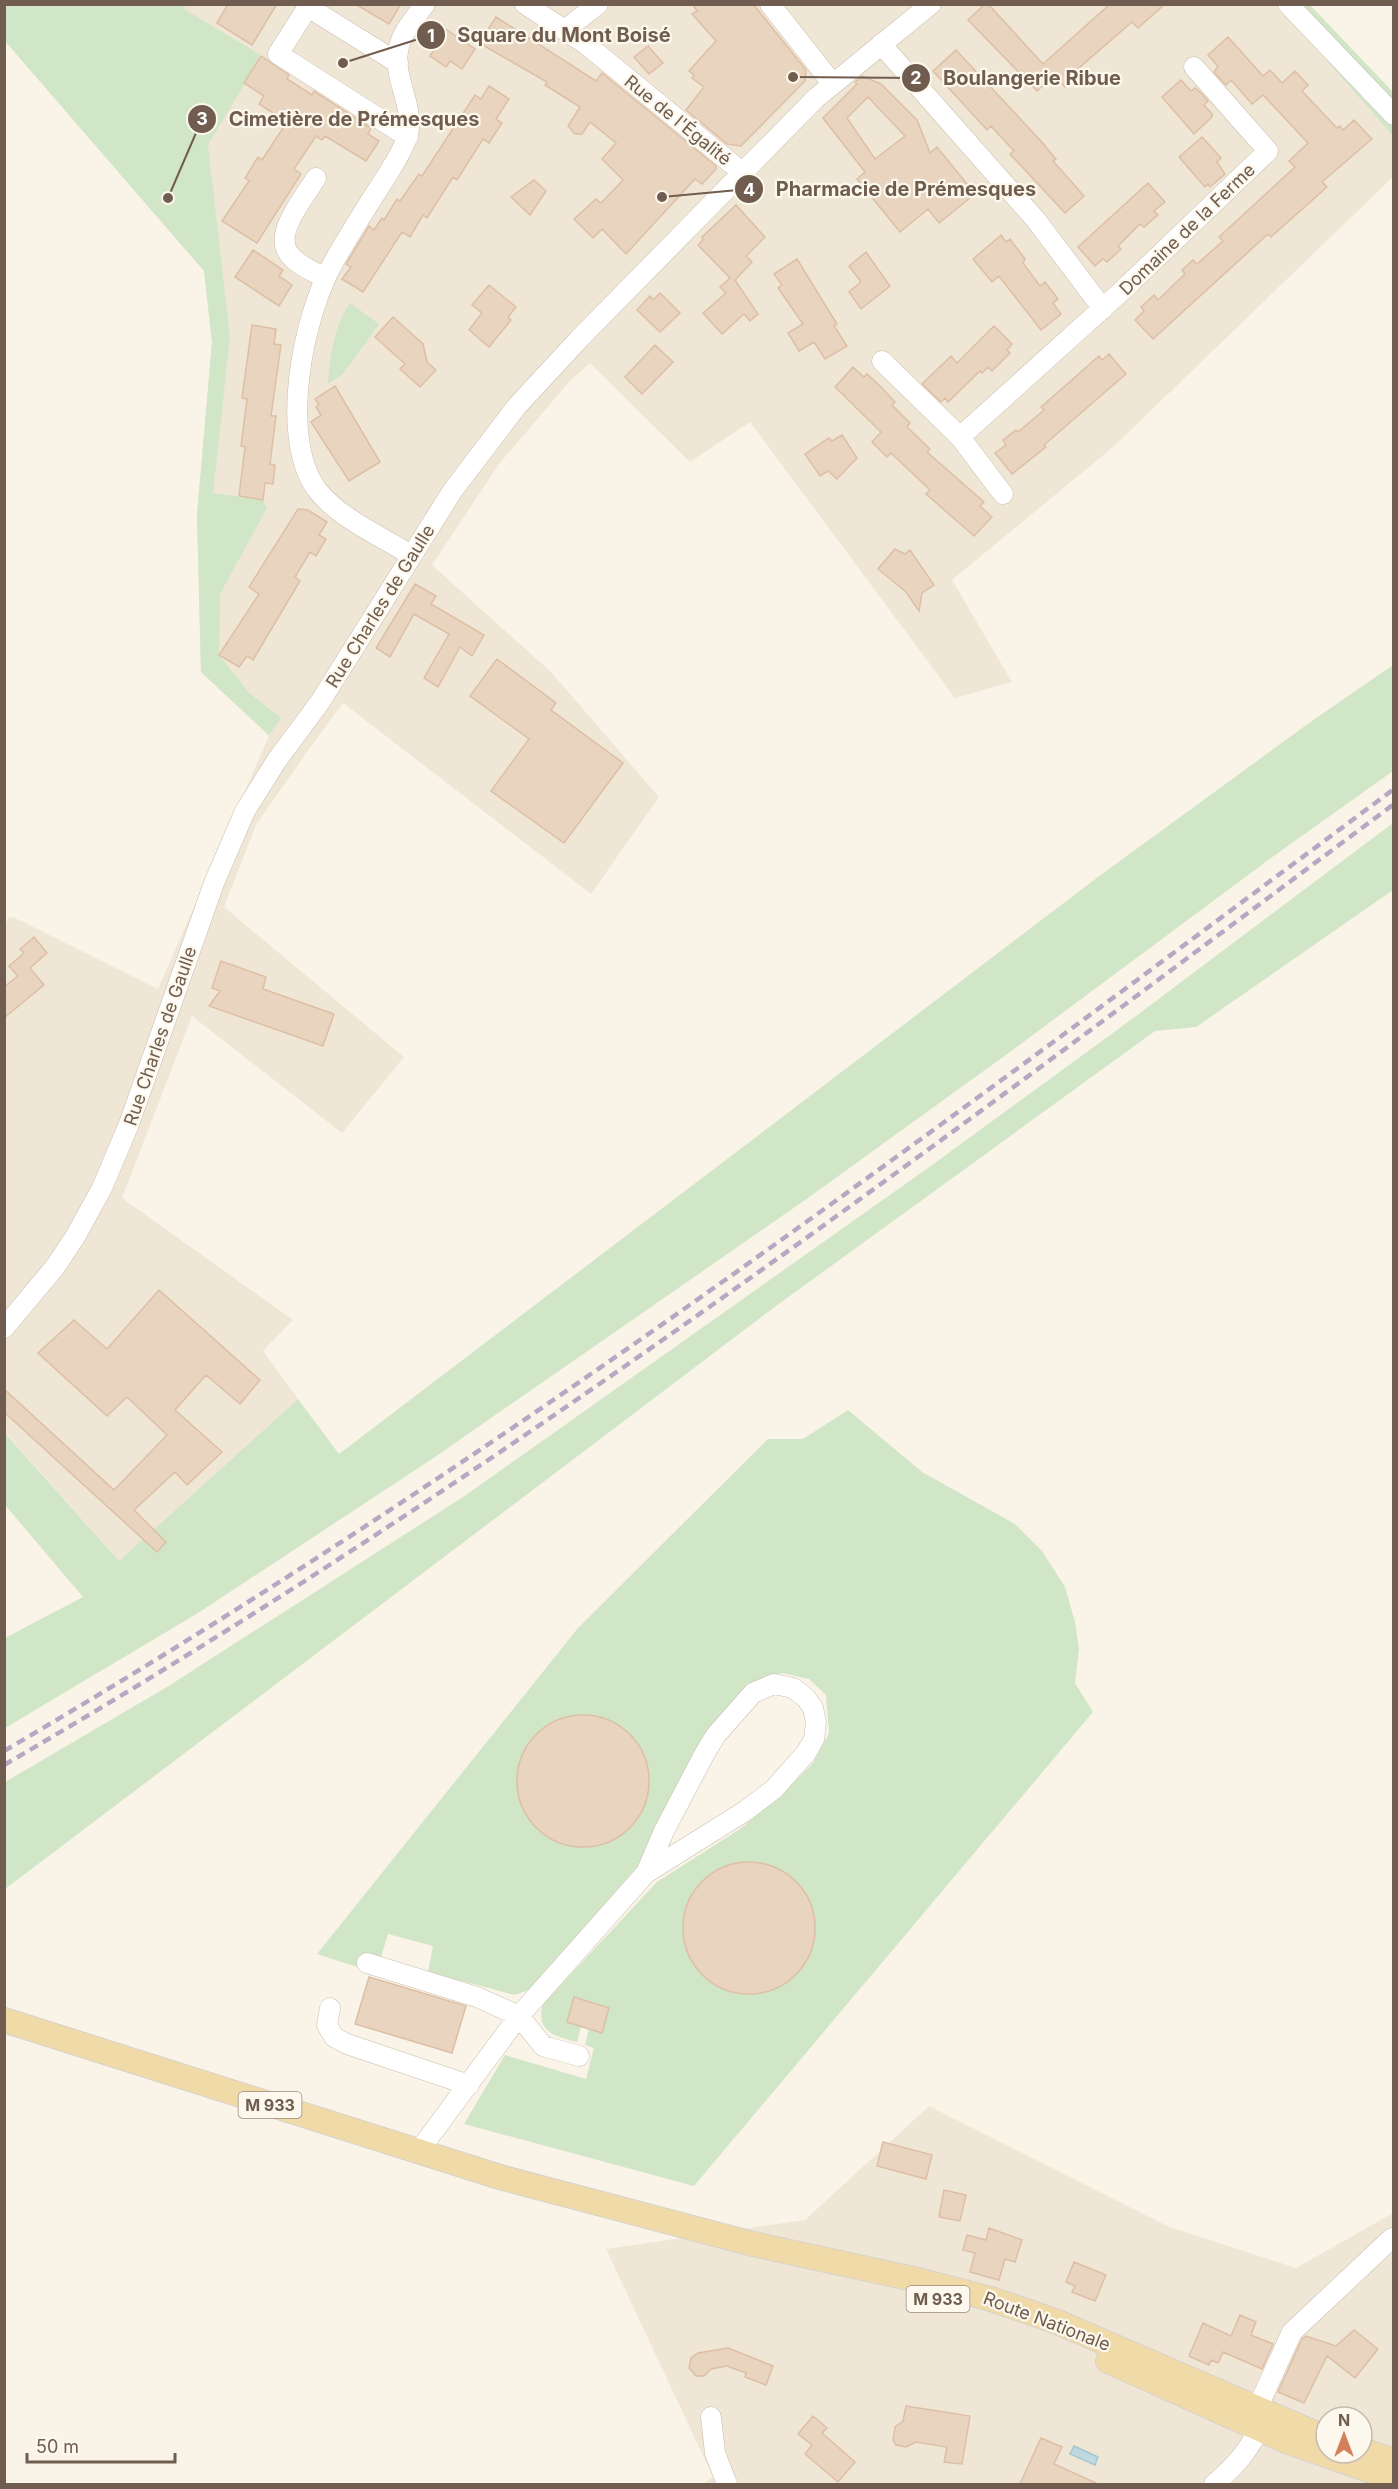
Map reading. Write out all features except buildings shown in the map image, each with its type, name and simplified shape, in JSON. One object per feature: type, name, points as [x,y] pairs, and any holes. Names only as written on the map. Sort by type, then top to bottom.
[{"type":"main road","name":"M 933","points":[[4,2020],[418,2152]]},
{"type":"main road","name":"Route Nationale","points":[[418,2152],[584,2200],[753,2244],[985,2312],[1049,2336],[1124,2359],[1258,2420]]},
{"type":"main road","name":"M 933","points":[[1258,2420],[1314,2435]]},
{"type":"main road","name":"M 933","points":[[1258,2420],[1321,2454],[1394,2479]]},
{"type":"main road","points":[[1374,2455],[1394,2461]]},
{"type":"street","points":[[411,555],[328,502],[311,481],[300,457],[298,432],[302,361],[309,324],[325,278],[408,137],[408,110],[398,53],[404,34],[424,4]]},
{"type":"street","name":"Rue de l'Égalité","points":[[525,4],[566,29],[743,173]]},
{"type":"street","points":[[566,29],[598,4]]},
{"type":"street","points":[[770,4],[832,83]]},
{"type":"street","name":"Rue Charles de Gaulle","points":[[4,1328],[55,1268],[102,1188],[132,1116],[214,883],[245,811],[333,683],[411,555],[478,454],[517,406],[573,345],[832,83],[931,4]]},
{"type":"street","points":[[1288,4],[1394,115]]},
{"type":"street","points":[[398,63],[308,7],[278,54],[408,137]]},
{"type":"street","name":"Domaine de la Ferme","points":[[881,44],[1036,220],[1103,309]]},
{"type":"street","name":"Domaine de la Ferme","points":[[960,437],[1103,309],[1269,151],[1194,67]]},
{"type":"street","points":[[316,178],[286,227],[283,237],[284,246],[289,254],[325,278]]},
{"type":"street","points":[[882,361],[960,437],[1003,494]]},
{"type":"street","points":[[418,2152],[519,2016],[646,1873],[744,1811],[774,1789],[806,1753],[814,1739],[816,1722],[813,1708],[806,1698],[793,1688],[774,1684],[753,1693],[716,1735],[705,1753],[664,1831],[646,1873]]},
{"type":"street","points":[[367,1963],[477,1997],[519,2016],[543,2046],[579,2056]]},
{"type":"street","points":[[330,2008],[327,2025],[334,2037],[347,2044],[469,2085]]},
{"type":"street","points":[[1214,2484],[1241,2459],[1292,2332],[1392,2238]]},
{"type":"street","points":[[711,2417],[715,2453],[727,2484]]},
{"type":"shaded area","points":[[5,5],[1278,5],[1393,136],[1393,177],[1112,448],[952,580],[1012,682],[955,698],[750,422],[690,462],[590,363],[568,383],[499,464],[432,565],[551,672],[659,797],[591,894],[343,703],[309,749],[256,825],[224,907],[404,1057],[342,1133],[192,1016],[122,1198],[293,1320],[263,1351],[298,1399],[119,1561],[5,1432],[4,927],[9,917],[15,918],[158,989],[269,736],[201,672],[197,515],[212,342],[204,271],[5,41]]},
{"type":"shaded area","points":[[929,2106],[1167,2226],[1296,2268],[1393,2213],[1393,2484],[703,2484],[713,2477],[606,2249],[805,2220]]},
{"type":"green space","points":[[4,5],[185,5],[184,9],[259,54],[257,63],[208,145],[230,337],[213,493],[263,500],[267,508],[220,594],[219,655],[249,693],[281,718],[269,735],[201,672],[197,515],[212,342],[204,271],[5,41]]},
{"type":"green space","points":[[1278,5],[1310,5],[1393,92],[1393,136]]},
{"type":"green space","points":[[350,303],[379,324],[343,374],[328,384],[337,331]]},
{"type":"green space","points":[[1393,665],[1393,771],[808,1198],[432,1459],[198,1613],[5,1728],[5,1638],[83,1597],[5,1505],[4,1432],[119,1561],[298,1399],[339,1454],[1098,877],[1309,723]]},
{"type":"green space","points":[[1393,823],[1393,890],[1196,1027],[1155,1031],[776,1306],[5,1889],[5,1782],[167,1687],[463,1497],[928,1168],[1132,1019]]},
{"type":"green space","points":[[848,1410],[922,1472],[1015,1524],[1042,1551],[1065,1587],[1075,1622],[1079,1649],[1075,1683],[1093,1712],[694,2186],[464,2124],[505,2055],[586,2079],[594,2048],[585,2045],[589,2029],[602,2033],[609,2008],[574,1998],[567,2022],[581,2026],[577,2042],[554,2035],[544,2027],[541,2013],[543,2004],[657,1882],[740,1829],[783,1793],[813,1763],[829,1733],[826,1695],[809,1679],[782,1673],[757,1681],[734,1703],[705,1740],[637,1867],[529,1990],[515,1995],[428,1972],[433,1946],[388,1934],[381,1957],[367,1954],[360,1968],[317,1954],[578,1628],[768,1439],[803,1439]]},
{"type":"water","points":[[1074,2446],[1098,2457],[1095,2465],[1070,2454]]},
{"type":"railway","points":[[4,1751],[185,1642],[363,1528],[539,1410],[884,1166],[1394,789]]},
{"type":"railway","points":[[4,1765],[185,1656],[364,1543],[539,1425],[884,1182],[1394,804]]},
{"type":"place","name":"Square du Mont Boisé","points":[[343,63]]},
{"type":"place","name":"Boulangerie Ribue","points":[[793,77]]},
{"type":"place","name":"Pharmacie de Prémesques","points":[[662,197]]},
{"type":"place","name":"Cimetière de Prémesques","points":[[168,198]]}]
